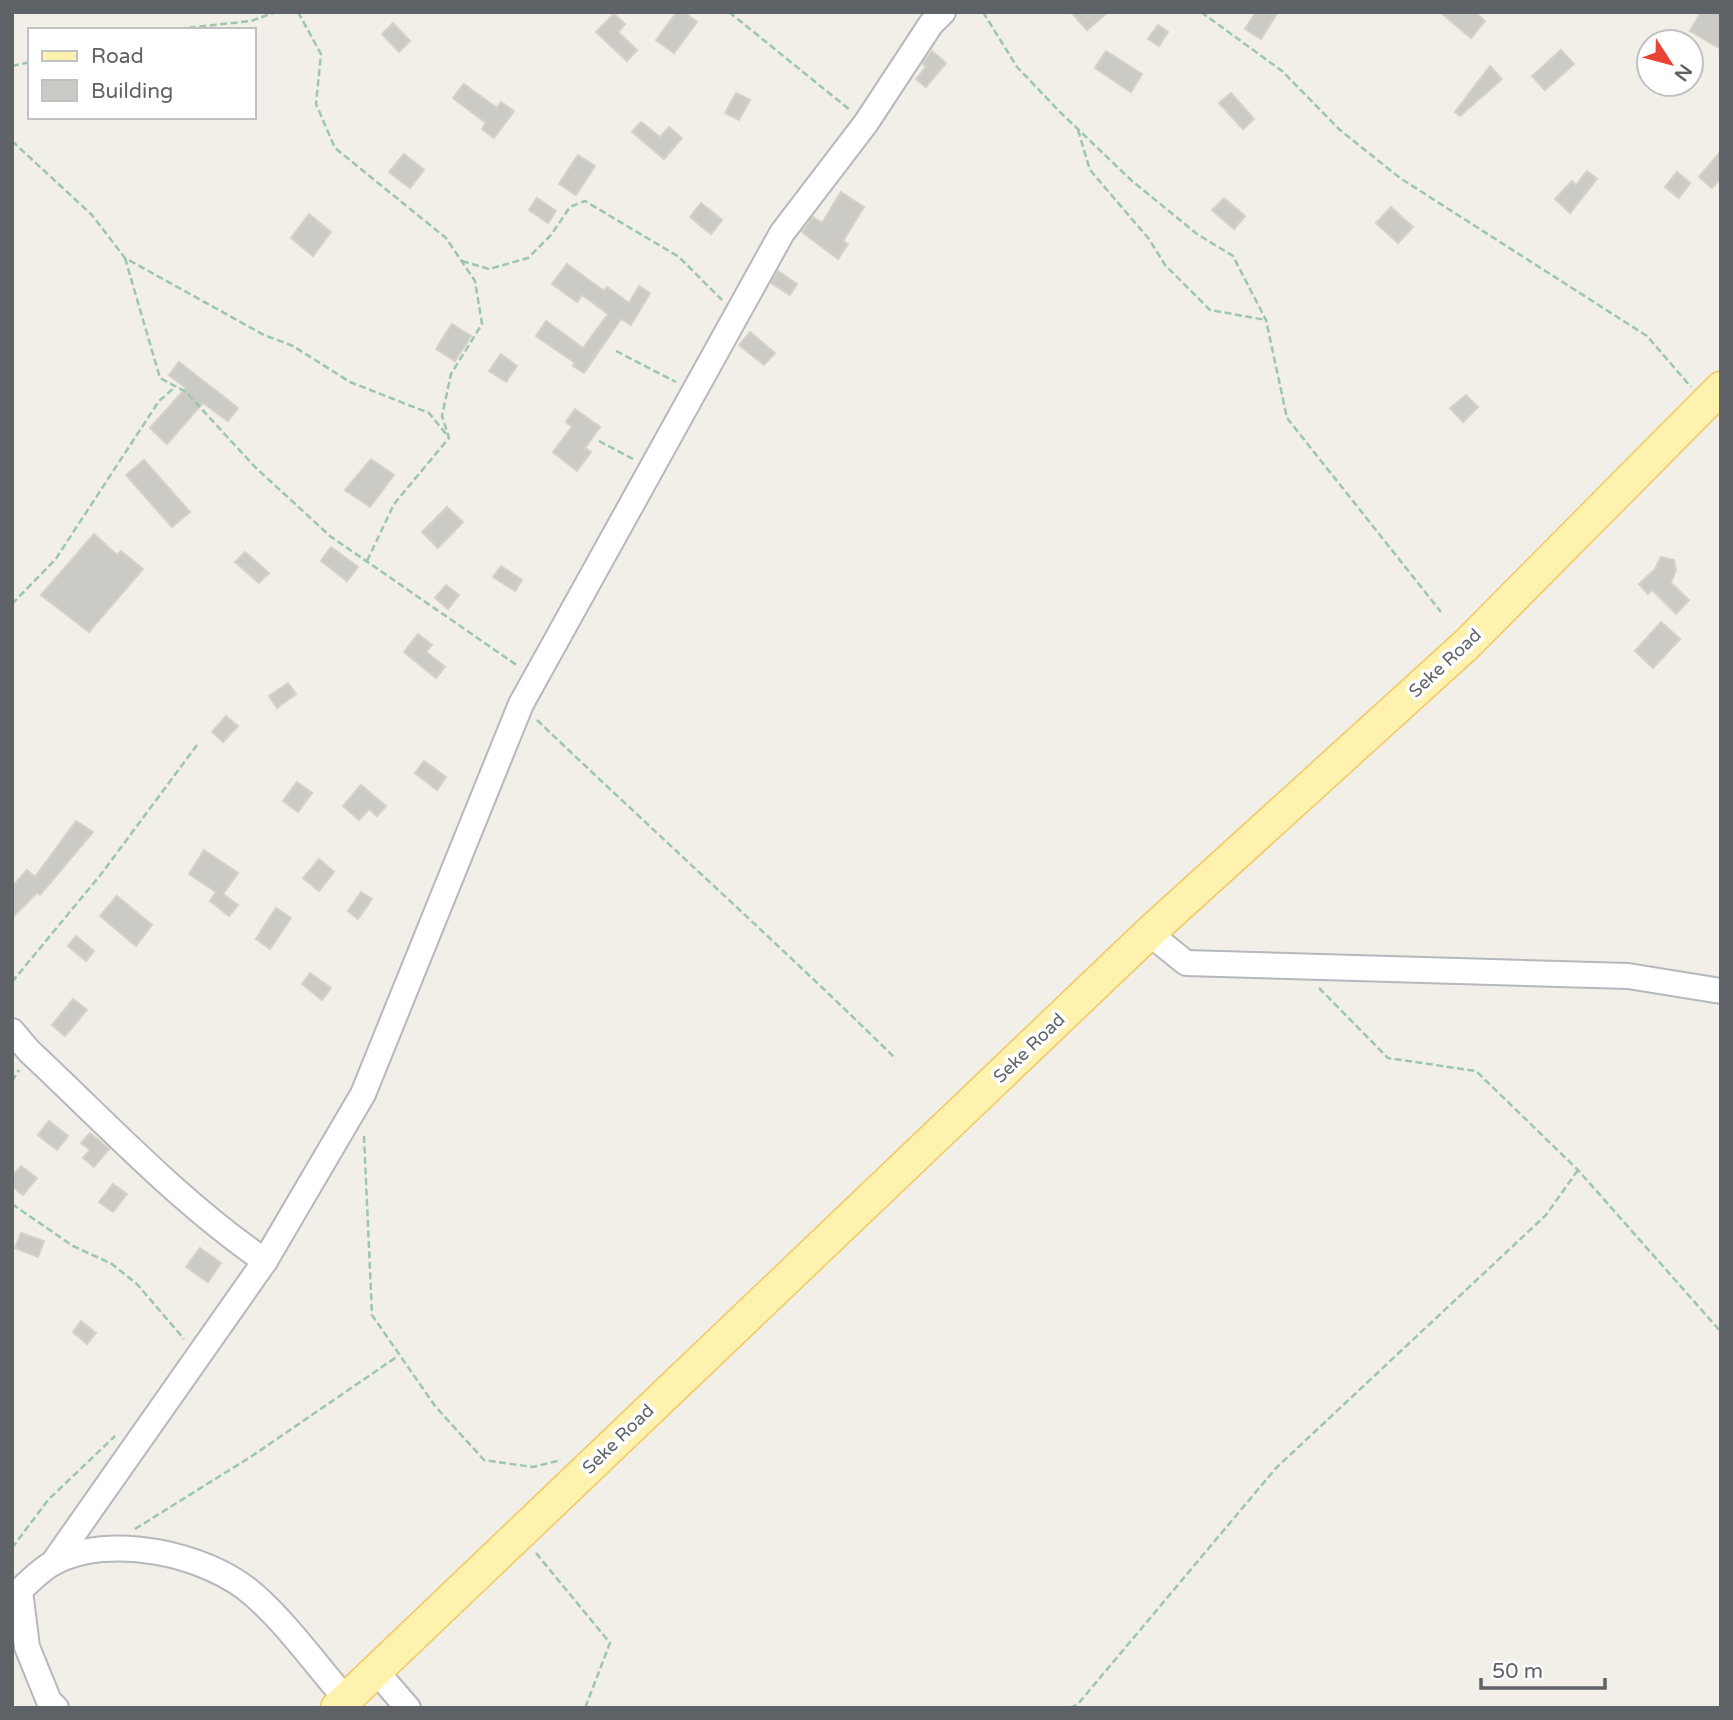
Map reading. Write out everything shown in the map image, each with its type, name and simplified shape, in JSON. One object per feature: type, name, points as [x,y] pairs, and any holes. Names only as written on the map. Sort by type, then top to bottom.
[{"type":"main road","name":"Seke Road","points":[[342,1703],[1149,933],[1466,645],[1713,396]]},
{"type":"street","points":[[56,1708],[49,1702],[27,1647],[16,1594],[52,1563],[265,1261],[363,1094],[521,704],[782,233],[866,123],[931,24],[943,12]]},
{"type":"street","points":[[1149,933],[1186,963],[1295,964],[1628,976],[1721,991]]},
{"type":"street","points":[[12,1031],[29,1052],[194,1206],[227,1235],[265,1261]]},
{"type":"street","points":[[52,1563],[107,1547],[156,1553],[212,1566],[254,1594],[342,1703]]},
{"type":"street","points":[[375,1670],[408,1708]]},
{"type":"path","points":[[185,28],[251,20],[276,12]]},
{"type":"path","points":[[298,12],[321,54],[316,104],[335,148],[446,238],[475,281],[482,324],[451,374],[442,416],[449,438]]},
{"type":"path","points":[[729,12],[866,123]]},
{"type":"path","points":[[983,12],[1017,67],[1077,129],[1131,180],[1197,234],[1233,256],[1266,320],[1287,418],[1441,612]]},
{"type":"path","points":[[1201,12],[1282,71],[1340,130],[1401,178],[1647,336],[1713,396]]},
{"type":"path","points":[[1077,129],[1090,170],[1149,239],[1165,264],[1210,310],[1266,320]]},
{"type":"path","points":[[12,141],[92,215],[125,258],[160,378],[186,392],[255,467],[330,536],[536,677]]},
{"type":"path","points":[[461,261],[489,269],[528,258],[551,235],[570,207],[585,201],[679,257],[737,315]]},
{"type":"path","points":[[125,258],[264,335],[293,346],[350,382],[429,412],[449,438]]},
{"type":"path","points":[[615,351],[694,391]]},
{"type":"path","points":[[12,604],[55,561],[159,401],[175,387]]},
{"type":"path","points":[[367,561],[394,504],[449,438]]},
{"type":"path","points":[[599,441],[651,469]]},
{"type":"path","points":[[521,704],[650,828],[779,945],[896,1059]]},
{"type":"path","points":[[12,982],[102,873],[197,745]]},
{"type":"path","points":[[1295,964],[1388,1058],[1476,1071],[1577,1170],[1721,1332]]},
{"type":"path","points":[[364,1131],[372,1315],[398,1356],[435,1406],[484,1460],[533,1467],[571,1457]]},
{"type":"path","points":[[1070,1708],[1079,1703],[1276,1468],[1546,1215],[1577,1170]]},
{"type":"path","points":[[12,1205],[73,1246],[112,1265],[137,1284],[197,1355]]},
{"type":"path","points":[[107,1547],[251,1456],[398,1356]]},
{"type":"path","points":[[12,1548],[48,1500],[118,1434]]},
{"type":"path","points":[[519,1532],[610,1643],[585,1708]]},
{"type":"building","points":[[677,12],[684,12],[697,22],[674,53],[656,40]]},
{"type":"building","points":[[1071,12],[1108,12],[1087,30]]},
{"type":"building","points":[[1256,12],[1278,12],[1261,39],[1245,29]]},
{"type":"building","points":[[1440,12],[1475,12],[1485,21],[1471,38]]},
{"type":"building","points":[[1701,12],[1721,12],[1721,49],[1705,40],[1705,28],[1692,28]]},
{"type":"building","points":[[614,14],[625,24],[618,32],[637,50],[627,61],[596,32]]},
{"type":"building","points":[[393,23],[410,41],[399,52],[382,34]]},
{"type":"building","points":[[1158,25],[1168,32],[1159,46],[1148,39]]},
{"type":"building","points":[[1561,50],[1574,64],[1545,90],[1532,76]]},
{"type":"building","points":[[932,51],[946,63],[926,87],[916,79],[926,67],[923,64]]},
{"type":"building","points":[[1106,51],[1142,74],[1131,92],[1095,68]]},
{"type":"building","points":[[1490,66],[1502,79],[1460,116],[1455,112]]},
{"type":"building","points":[[464,84],[497,108],[501,102],[514,111],[494,138],[482,129],[486,123],[453,98]]},
{"type":"building","points":[[736,93],[750,100],[739,120],[725,113]]},
{"type":"building","points":[[1231,93],[1254,119],[1243,129],[1219,103]]},
{"type":"building","points":[[641,122],[660,137],[669,127],[682,138],[664,159],[632,132]]},
{"type":"building","points":[[1721,151],[1721,178],[1712,188],[1699,177]]},
{"type":"building","points":[[404,154],[424,170],[410,188],[389,172]]},
{"type":"building","points":[[578,155],[595,166],[576,195],[559,184]]},
{"type":"building","points":[[1587,171],[1597,179],[1570,213],[1555,199],[1572,181],[1576,185]]},
{"type":"building","points":[[1677,172],[1690,183],[1679,198],[1665,187]]},
{"type":"building","points":[[841,192],[864,207],[843,241],[848,244],[838,259],[802,232],[813,217],[822,223]]},
{"type":"building","points":[[537,198],[556,211],[548,223],[529,210]]},
{"type":"building","points":[[1224,198],[1245,216],[1234,229],[1212,210]]},
{"type":"building","points":[[701,203],[722,220],[711,234],[690,217]]},
{"type":"building","points":[[1391,207],[1413,227],[1398,243],[1376,223]]},
{"type":"building","points":[[309,214],[331,232],[313,256],[291,238]]},
{"type":"building","points":[[567,264],[604,291],[607,287],[629,303],[639,286],[650,293],[631,325],[621,319],[584,373],[573,366],[575,363],[536,336],[546,321],[583,348],[608,314],[582,295],[577,302],[552,284]]},
{"type":"building","points":[[778,271],[797,284],[790,295],[771,283]]},
{"type":"building","points":[[452,324],[471,336],[455,361],[436,349]]},
{"type":"building","points":[[750,332],[775,353],[764,365],[739,345]]},
{"type":"building","points":[[501,354],[517,366],[506,382],[489,371]]},
{"type":"building","points":[[179,362],[238,408],[228,421],[203,403],[167,444],[150,428],[186,388],[169,375]]},
{"type":"building","points":[[1466,395],[1478,407],[1463,422],[1450,408]]},
{"type":"building","points":[[575,409],[600,427],[585,448],[591,452],[577,471],[553,452],[572,427],[566,422]]},
{"type":"building","points":[[371,459],[394,475],[370,507],[345,490]]},
{"type":"building","points":[[144,460],[190,512],[172,527],[126,475]]},
{"type":"building","points":[[447,507],[463,522],[438,548],[422,532]]},
{"type":"building","points":[[94,534],[117,555],[121,551],[143,569],[89,632],[41,595]]},
{"type":"building","points":[[331,547],[358,567],[347,581],[321,561]]},
{"type":"building","points":[[245,552],[269,573],[259,583],[235,562]]},
{"type":"building","points":[[1661,557],[1674,560],[1676,570],[1671,583],[1689,600],[1676,614],[1652,590],[1648,594],[1639,584],[1655,569]]},
{"type":"building","points":[[501,566],[522,580],[515,591],[493,577]]},
{"type":"building","points":[[446,585],[459,595],[448,609],[435,598]]},
{"type":"building","points":[[1661,622],[1680,639],[1653,668],[1635,651]]},
{"type":"building","points":[[418,634],[432,645],[426,652],[445,667],[436,678],[404,652]]},
{"type":"building","points":[[288,683],[296,694],[277,708],[269,696]]},
{"type":"building","points":[[226,716],[238,726],[223,742],[212,732]]},
{"type":"building","points":[[424,761],[446,777],[437,790],[415,773]]},
{"type":"building","points":[[297,782],[312,793],[298,812],[283,801]]},
{"type":"building","points":[[361,785],[386,806],[377,816],[369,809],[359,820],[343,806]]},
{"type":"building","points":[[76,821],[93,832],[40,895],[37,893],[12,918],[12,887],[27,870],[35,877]]},
{"type":"building","points":[[204,850],[238,873],[223,894],[238,905],[229,916],[210,901],[216,892],[189,874]]},
{"type":"building","points":[[319,859],[334,872],[319,891],[303,878]]},
{"type":"building","points":[[361,892],[372,899],[358,919],[348,911]]},
{"type":"building","points":[[117,896],[152,925],[136,946],[100,916]]},
{"type":"building","points":[[276,908],[291,918],[270,949],[256,939]]},
{"type":"building","points":[[76,936],[94,951],[86,961],[68,946]]},
{"type":"building","points":[[310,973],[331,988],[322,1000],[302,984]]},
{"type":"building","points":[[73,999],[87,1010],[65,1036],[52,1025]]},
{"type":"building","points":[[49,1121],[68,1136],[57,1150],[38,1135]]},
{"type":"building","points":[[90,1133],[109,1149],[94,1167],[83,1158],[90,1150],[81,1143]]},
{"type":"building","points":[[21,1166],[37,1178],[23,1195],[12,1186],[12,1176]]},
{"type":"building","points":[[113,1184],[127,1194],[113,1212],[99,1202]]},
{"type":"building","points":[[21,1233],[44,1241],[38,1257],[15,1248]]},
{"type":"building","points":[[200,1248],[221,1263],[208,1282],[186,1267]]},
{"type":"building","points":[[81,1321],[96,1333],[87,1344],[73,1332]]}]
